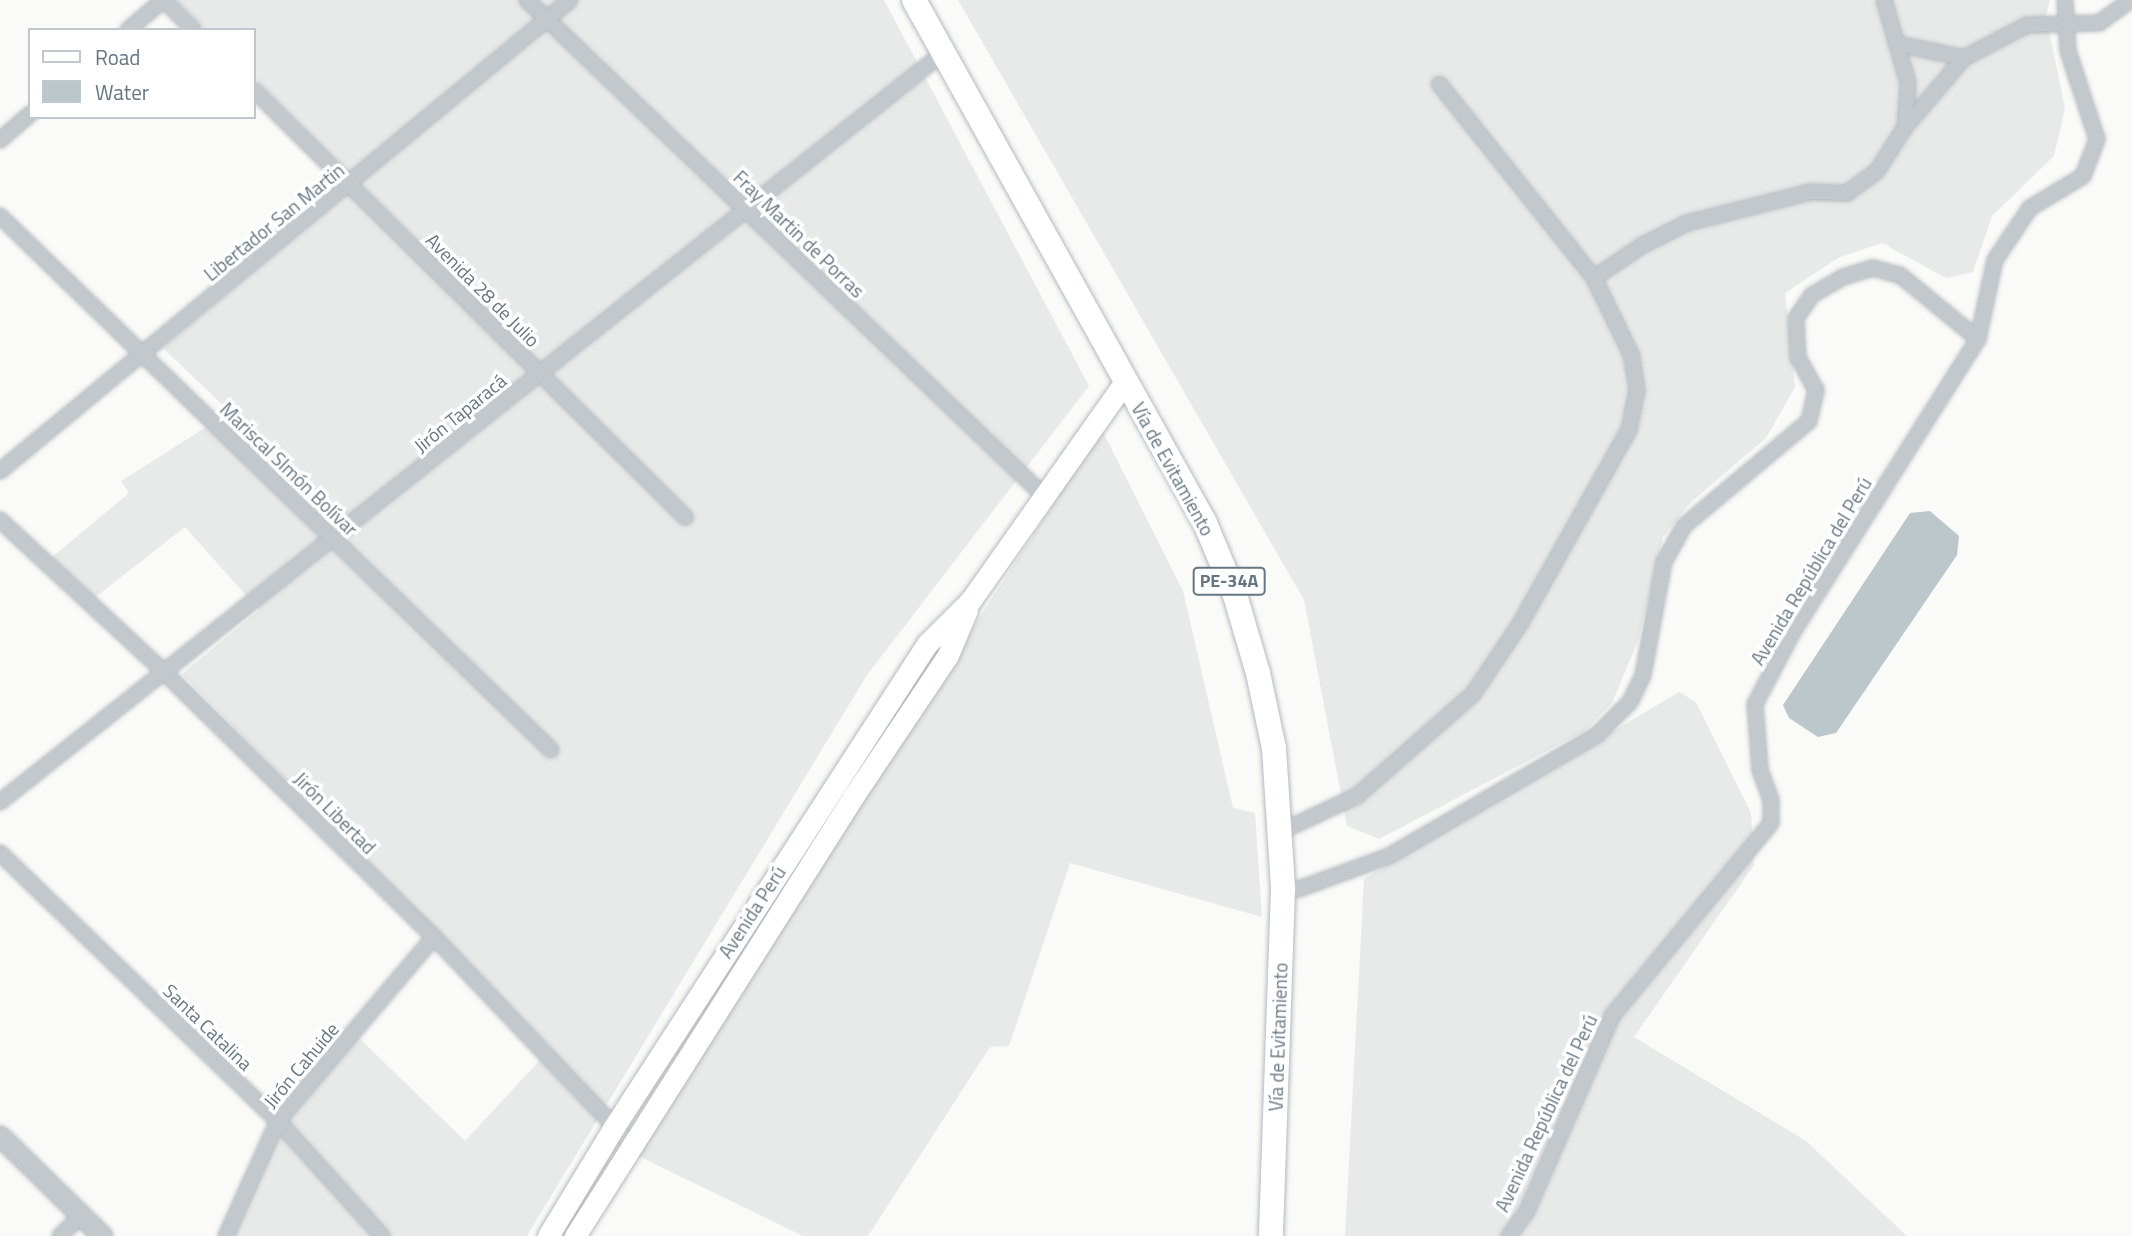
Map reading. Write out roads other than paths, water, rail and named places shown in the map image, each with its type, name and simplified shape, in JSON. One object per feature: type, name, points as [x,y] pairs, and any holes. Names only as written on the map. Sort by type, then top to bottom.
[{"type":"highway","name":"Vía de Evitamiento","points":[[914,0],[1205,523],[1235,595],[1274,748],[1280,832],[1283,889],[1271,1236]]},
{"type":"main road","name":"Avenida Perú","points":[[548,1236],[614,1127],[927,644],[971,600],[1125,382]]},
{"type":"main road","name":"Avenida Perú","points":[[575,1236],[631,1144],[948,655],[971,600]]},
{"type":"street","points":[[130,28],[163,0],[192,28]]},
{"type":"street","name":"Fray Martin de Porras","points":[[527,0],[1044,496]]},
{"type":"street","name":"Libertador San Martin","points":[[0,471],[570,0]]},
{"type":"street","points":[[1884,0],[1908,83],[1905,127]]},
{"type":"street","name":"Avenida República del Perú","points":[[1509,1236],[1538,1187],[1612,1016],[1771,823],[1771,800],[1760,769],[1755,704],[1794,630],[1978,340],[1995,260],[2030,208],[2083,176],[2097,139],[2068,51],[2065,0]]},
{"type":"street","points":[[1594,278],[1643,245],[1688,223],[1744,205],[1810,192],[1847,193],[1877,171],[1905,127],[1964,58],[2027,25],[2099,23],[2131,0]]},
{"type":"street","points":[[1898,44],[1964,58]]},
{"type":"street","name":"Jirón Taparacá","points":[[0,802],[943,53]]},
{"type":"street","points":[[1280,832],[1357,796],[1473,694],[1520,624],[1588,509],[1629,430],[1637,390],[1631,354],[1594,278],[1439,84]]},
{"type":"street","name":"Avenida 28 de Julio","points":[[256,92],[685,517]]},
{"type":"street","points":[[0,140],[28,116]]},
{"type":"street","name":"Mariscal SImón Bolívar","points":[[0,216],[551,750]]},
{"type":"street","points":[[1283,889],[1299,889],[1389,856],[1597,735],[1630,702],[1643,675],[1664,562],[1684,526],[1809,421],[1816,390],[1798,358],[1796,318],[1812,295],[1843,277],[1873,268],[1900,275],[1978,340]]},
{"type":"street","name":"Jirón Libertad","points":[[0,520],[164,672],[434,937],[631,1144]]},
{"type":"street","name":"Santa Catalina","points":[[0,853],[278,1121],[382,1236]]},
{"type":"street","name":"Jirón Cahuide","points":[[226,1236],[278,1121],[434,937]]},
{"type":"street","points":[[0,1136],[102,1236]]},
{"type":"street","points":[[60,1236],[82,1215]]},
{"type":"water","points":[[1930,511],[1959,536],[1957,555],[1836,733],[1818,737],[1789,718],[1783,705],[1910,513]]}]
